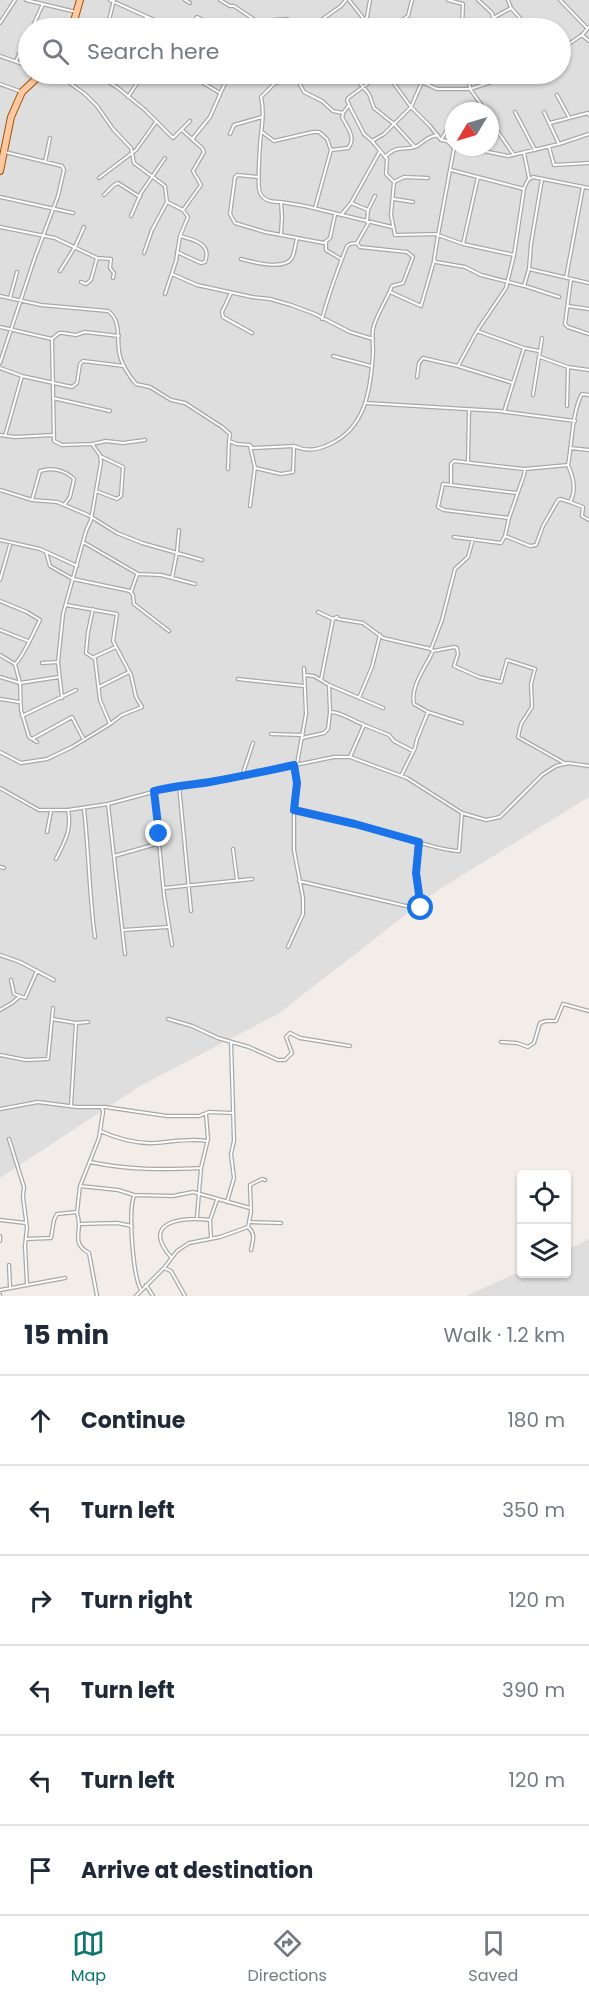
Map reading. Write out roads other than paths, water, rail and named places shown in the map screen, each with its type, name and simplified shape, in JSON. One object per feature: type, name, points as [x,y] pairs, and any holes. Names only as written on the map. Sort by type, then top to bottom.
[{"type":"main road","points":[[74,18],[80,0]]},
{"type":"main road","points":[[0,171],[4,151],[3,142],[11,117],[22,92],[30,84]]},
{"type":"street","points":[[0,23],[15,0]]},
{"type":"street","points":[[26,0],[76,12]]},
{"type":"street","points":[[185,0],[190,3]]},
{"type":"street","points":[[220,0],[252,18]]},
{"type":"street","points":[[325,18],[348,0],[361,18]]},
{"type":"street","points":[[366,18],[369,0]]},
{"type":"street","points":[[405,18],[408,16],[412,0]]},
{"type":"street","points":[[448,0],[463,4],[462,18]]},
{"type":"street","points":[[478,0],[492,13],[493,18],[511,8]]},
{"type":"street","points":[[508,0],[511,8],[520,18]]},
{"type":"street","points":[[560,0],[588,28],[571,43]]},
{"type":"street","points":[[109,18],[112,1],[147,17]]},
{"type":"street","points":[[234,1],[234,6]]},
{"type":"street","points":[[37,18],[43,4]]},
{"type":"street","points":[[582,35],[589,41]]},
{"type":"street","points":[[0,56],[16,61],[18,56]]},
{"type":"street","points":[[0,84],[22,92]]},
{"type":"street","points":[[70,84],[88,97],[132,153],[134,163],[165,186],[167,202],[152,230],[144,253]]},
{"type":"street","points":[[110,84],[173,138],[190,121]]},
{"type":"street","points":[[128,97],[136,84]]},
{"type":"street","points":[[205,84],[220,93]]},
{"type":"street","points":[[193,138],[210,113],[224,84]]},
{"type":"street","points":[[274,84],[261,97],[262,132],[258,177],[258,189],[261,196],[270,201],[315,208],[335,215],[393,227]]},
{"type":"street","points":[[300,84],[304,92],[322,101],[333,111],[343,114]]},
{"type":"street","points":[[360,84],[369,94],[374,108],[415,147]]},
{"type":"street","points":[[367,84],[347,101],[364,134],[386,157],[386,174],[393,182],[394,199],[391,211],[396,236],[438,235],[463,244],[514,255]]},
{"type":"street","points":[[394,84],[411,107],[441,140],[445,141]]},
{"type":"street","points":[[372,141],[411,107],[421,84]]},
{"type":"street","points":[[426,84],[437,89],[470,89],[483,84]]},
{"type":"street","points":[[469,84],[470,89],[479,102]]},
{"type":"street","points":[[557,95],[569,117]]},
{"type":"street","points":[[331,150],[352,144],[352,137],[342,117],[349,105]]},
{"type":"street","points":[[515,112],[535,150]]},
{"type":"street","points":[[544,112],[559,144]]},
{"type":"street","points":[[550,123],[588,113],[589,115]]},
{"type":"street","points":[[230,134],[234,125],[262,117]]},
{"type":"street","points":[[99,178],[132,153],[156,122]]},
{"type":"street","points":[[182,130],[203,149],[194,171],[202,183],[183,210]]},
{"type":"street","points":[[262,132],[274,141],[319,132],[327,139],[331,150],[315,208]]},
{"type":"street","points":[[441,140],[445,133]]},
{"type":"street","points":[[499,133],[514,155]]},
{"type":"street","points":[[499,155],[524,153],[589,134]]},
{"type":"street","points":[[386,157],[394,149],[415,147],[429,136],[438,135]]},
{"type":"street","points":[[45,162],[50,138]]},
{"type":"street","points":[[549,147],[554,165],[589,163]]},
{"type":"street","points":[[0,363],[54,208],[64,170],[62,166],[4,151]]},
{"type":"street","points":[[341,216],[351,203],[380,151]]},
{"type":"street","points":[[459,366],[477,331],[499,299],[508,281],[524,189],[530,178],[524,153]]},
{"type":"street","points":[[390,292],[421,306],[434,261],[453,156]]},
{"type":"street","points":[[131,216],[140,197],[165,158]]},
{"type":"street","points":[[451,170],[524,189]]},
{"type":"street","points":[[258,177],[236,176],[231,196],[231,219],[235,224],[326,242]]},
{"type":"street","points":[[393,182],[404,177],[428,178]]},
{"type":"street","points":[[463,244],[478,177]]},
{"type":"street","points":[[530,178],[542,178],[589,189]]},
{"type":"street","points":[[524,286],[542,178]]},
{"type":"street","points":[[104,195],[118,183],[140,197]]},
{"type":"street","points":[[567,278],[583,187]]},
{"type":"street","points":[[322,319],[328,295],[336,279],[335,272],[348,245],[357,243],[368,222],[368,210],[375,196]]},
{"type":"street","points":[[0,197],[72,213]]},
{"type":"street","points":[[394,199],[413,202]]},
{"type":"street","points":[[165,294],[180,236],[188,219],[183,210],[167,202]]},
{"type":"street","points":[[281,202],[281,234]]},
{"type":"street","points":[[351,203],[368,210]]},
{"type":"street","points":[[335,215],[330,238],[326,242],[326,250],[341,259]]},
{"type":"street","points":[[0,227],[44,235],[97,258],[111,258],[110,268],[114,273],[113,278]]},
{"type":"street","points":[[60,271],[84,227]]},
{"type":"street","points":[[177,252],[201,263],[207,258],[206,249],[202,243],[180,236]]},
{"type":"street","points":[[241,259],[268,265],[288,262],[293,254],[297,238]]},
{"type":"street","points":[[230,441],[252,448],[294,446],[300,449],[318,450],[345,436],[360,417],[366,403],[372,366],[374,326],[393,285],[404,281],[413,257],[407,252],[366,249],[357,243]]},
{"type":"street","points":[[81,282],[86,284],[90,282],[97,258]]},
{"type":"street","points":[[434,261],[465,267],[481,274],[559,297]]},
{"type":"street","points":[[528,269],[589,283]]},
{"type":"street","points":[[10,298],[17,272]]},
{"type":"street","points":[[172,274],[197,285],[280,302],[315,314],[350,332],[373,339]]},
{"type":"street","points":[[571,279],[565,324],[589,334]]},
{"type":"street","points":[[231,293],[222,312],[223,317],[252,333]]},
{"type":"street","points":[[0,296],[41,305],[108,311],[114,318],[119,336],[119,352],[136,384],[150,387],[171,400],[185,403],[230,434],[228,469]]},
{"type":"street","points":[[567,306],[589,309]]},
{"type":"street","points":[[0,327],[52,339]]},
{"type":"street","points":[[477,331],[539,351]]},
{"type":"street","points":[[119,336],[85,332],[76,335],[58,333],[52,339],[54,441],[58,444],[92,444],[106,441],[145,440]]},
{"type":"street","points":[[533,395],[542,338]]},
{"type":"street","points":[[504,412],[524,348]]},
{"type":"street","points":[[333,356],[372,366]]},
{"type":"street","points":[[539,357],[568,367],[589,370]]},
{"type":"street","points":[[417,377],[419,363],[423,358],[459,366],[513,383]]},
{"type":"street","points":[[0,368],[22,376],[75,387],[80,364],[83,362],[115,367],[125,366]]},
{"type":"street","points":[[567,406],[568,367]]},
{"type":"street","points":[[5,436],[22,376]]},
{"type":"street","points":[[570,502],[574,494],[573,479],[568,465],[570,448],[580,397],[582,394],[589,395]]},
{"type":"street","points":[[53,398],[110,411]]},
{"type":"street","points":[[366,403],[504,412],[575,421]]},
{"type":"street","points":[[468,462],[469,410]]},
{"type":"street","points":[[0,435],[53,435]]},
{"type":"street","points":[[92,444],[100,457],[123,467],[121,496],[117,499],[96,491]]},
{"type":"street","points":[[250,446],[255,467],[250,506]]},
{"type":"street","points":[[255,467],[281,474],[291,473],[294,470],[292,459],[294,446]]},
{"type":"street","points":[[570,448],[589,450]]},
{"type":"street","points":[[62,698],[58,662],[65,605],[91,517],[100,457]]},
{"type":"street","points":[[451,485],[451,463],[468,462],[524,469],[568,465]]},
{"type":"street","points":[[32,500],[40,471],[53,469],[74,479],[70,497],[64,505]]},
{"type":"street","points":[[454,537],[500,543],[505,536],[524,469]]},
{"type":"street","points":[[509,518],[440,509],[441,486],[451,485],[517,493]]},
{"type":"street","points":[[0,490],[32,500],[57,502],[134,540],[202,560]]},
{"type":"street","points":[[505,536],[530,546],[536,545],[543,526],[560,499],[584,507],[582,516],[589,520]]},
{"type":"street","points":[[172,578],[179,530]]},
{"type":"street","points":[[462,723],[428,712],[414,704],[413,697],[442,620],[455,569],[468,557],[472,539]]},
{"type":"street","points":[[0,540],[32,547],[77,566]]},
{"type":"street","points":[[83,542],[138,574],[172,578],[195,584]]},
{"type":"street","points":[[0,580],[10,544]]},
{"type":"street","points":[[46,552],[52,568],[73,579],[130,592]]},
{"type":"street","points":[[138,574],[130,592],[134,604],[169,631]]},
{"type":"street","points":[[0,601],[40,620],[28,641],[21,660],[15,664]]},
{"type":"street","points":[[0,752],[21,763],[55,756],[122,715],[142,707],[136,697],[129,672],[113,641],[117,614],[65,605]]},
{"type":"street","points":[[93,609],[86,648],[87,655],[94,657],[116,646]]},
{"type":"street","points":[[318,612],[333,619],[338,617],[338,619],[363,623],[383,638],[432,650],[457,648],[458,654],[454,666],[478,678],[501,682],[507,660],[536,669],[531,681],[532,707],[521,724],[518,737],[566,764]]},
{"type":"street","points":[[321,680],[333,619]]},
{"type":"street","points":[[0,630],[28,641]]},
{"type":"street","points":[[359,698],[372,667],[380,635]]},
{"type":"street","points":[[0,655],[15,664],[20,683],[19,702],[22,716],[29,737],[37,742]]},
{"type":"street","points":[[94,657],[100,700],[110,724]]},
{"type":"street","points":[[42,663],[58,662]]},
{"type":"street","points":[[288,947],[303,914],[303,898],[294,850],[294,810],[297,783],[295,765],[303,737],[306,714],[304,668]]},
{"type":"street","points":[[99,687],[129,672]]},
{"type":"street","points":[[305,675],[383,708]]},
{"type":"street","points":[[0,677],[20,683],[59,676]]},
{"type":"street","points":[[238,679],[304,686]]},
{"type":"street","points":[[271,734],[303,737],[327,732],[330,712],[329,685]]},
{"type":"street","points":[[22,716],[76,690]]},
{"type":"street","points":[[0,699],[19,702]]},
{"type":"street","points":[[330,712],[335,711],[389,735],[394,741],[414,751]]},
{"type":"street","points":[[401,776],[414,751],[428,712]]},
{"type":"street","points":[[32,739],[72,717],[84,739]]},
{"type":"street","points":[[350,757],[364,725]]},
{"type":"street","points":[[242,776],[253,743]]},
{"type":"street","points":[[0,788],[35,808],[51,811],[84,809],[179,784],[242,776],[334,757],[350,757],[401,776],[462,813],[486,820],[500,818],[542,775],[556,766],[566,764],[589,766]]},
{"type":"street","points":[[179,784],[191,911]]},
{"type":"street","points":[[154,791],[168,927],[172,945]]},
{"type":"street","points":[[108,804],[125,954]]},
{"type":"street","points":[[84,809],[90,900],[95,937]]},
{"type":"street","points":[[56,859],[67,840],[70,829],[68,810]]},
{"type":"street","points":[[294,810],[349,822],[433,845],[443,850],[459,851],[462,813]]},
{"type":"street","points":[[47,832],[51,811]]},
{"type":"street","points":[[299,880],[419,909],[421,905],[416,873],[419,842]]},
{"type":"street","points":[[114,856],[160,843]]},
{"type":"street","points":[[232,849],[237,880]]},
{"type":"street","points":[[0,867],[4,868]]},
{"type":"street","points":[[164,888],[252,879]]},
{"type":"street","points":[[123,930],[168,927]]},
{"type":"street","points":[[0,955],[20,962],[54,980]]},
{"type":"street","points":[[11,980],[12,991],[19,997],[25,998],[37,971]]},
{"type":"street","points":[[0,1010],[19,997]]},
{"type":"street","points":[[501,1042],[517,1043],[528,1047],[534,1043],[540,1023],[556,1021],[563,1004],[589,1011]]},
{"type":"street","points":[[0,1055],[26,1060],[48,1059],[53,1008]]},
{"type":"street","points":[[52,1019],[76,1023],[88,1022]]},
{"type":"street","points":[[168,1019],[249,1047],[278,1060],[285,1060],[292,1053],[286,1037],[290,1033],[300,1038],[350,1046]]},
{"type":"street","points":[[71,1106],[76,1023]]},
{"type":"street","points":[[227,1202],[234,1178],[231,1154],[234,1141],[231,1042]]},
{"type":"street","points":[[0,1109],[38,1102],[102,1107],[167,1116],[209,1112],[233,1113]]},
{"type":"street","points":[[97,1296],[89,1253],[82,1249],[77,1241],[80,1224],[77,1212],[80,1186],[100,1131],[102,1107]]},
{"type":"street","points":[[197,1217],[201,1168],[207,1142],[206,1114]]},
{"type":"street","points":[[100,1131],[141,1143],[190,1140],[207,1142]]},
{"type":"street","points":[[9,1138],[23,1181],[27,1284]]},
{"type":"street","points":[[90,1162],[116,1167],[161,1170],[201,1168]]},
{"type":"street","points":[[136,1296],[164,1268],[177,1251],[189,1243],[220,1237],[248,1227],[250,1185],[262,1179],[265,1180]]},
{"type":"street","points":[[80,1186],[118,1190],[134,1195],[173,1196],[193,1192],[250,1209]]},
{"type":"street","points":[[134,1195],[132,1226],[136,1280],[141,1290]]},
{"type":"street","points":[[210,1238],[210,1220],[217,1199]]},
{"type":"street","points":[[26,1239],[51,1238],[57,1214],[77,1212]]},
{"type":"street","points":[[171,1257],[160,1243],[158,1234],[160,1230],[171,1223],[197,1217],[210,1220]]},
{"type":"street","points":[[0,1220],[26,1223]]},
{"type":"street","points":[[250,1222],[281,1223]]},
{"type":"street","points":[[80,1224],[117,1223],[132,1226]]},
{"type":"street","points":[[248,1227],[254,1232],[251,1250]]},
{"type":"street","points":[[0,1236],[0,1241]]},
{"type":"street","points":[[9,1265],[10,1287]]},
{"type":"street","points":[[164,1268],[171,1271],[185,1296]]},
{"type":"street","points":[[0,1290],[65,1278]]},
{"type":"street","points":[[146,1285],[153,1296]]}]
